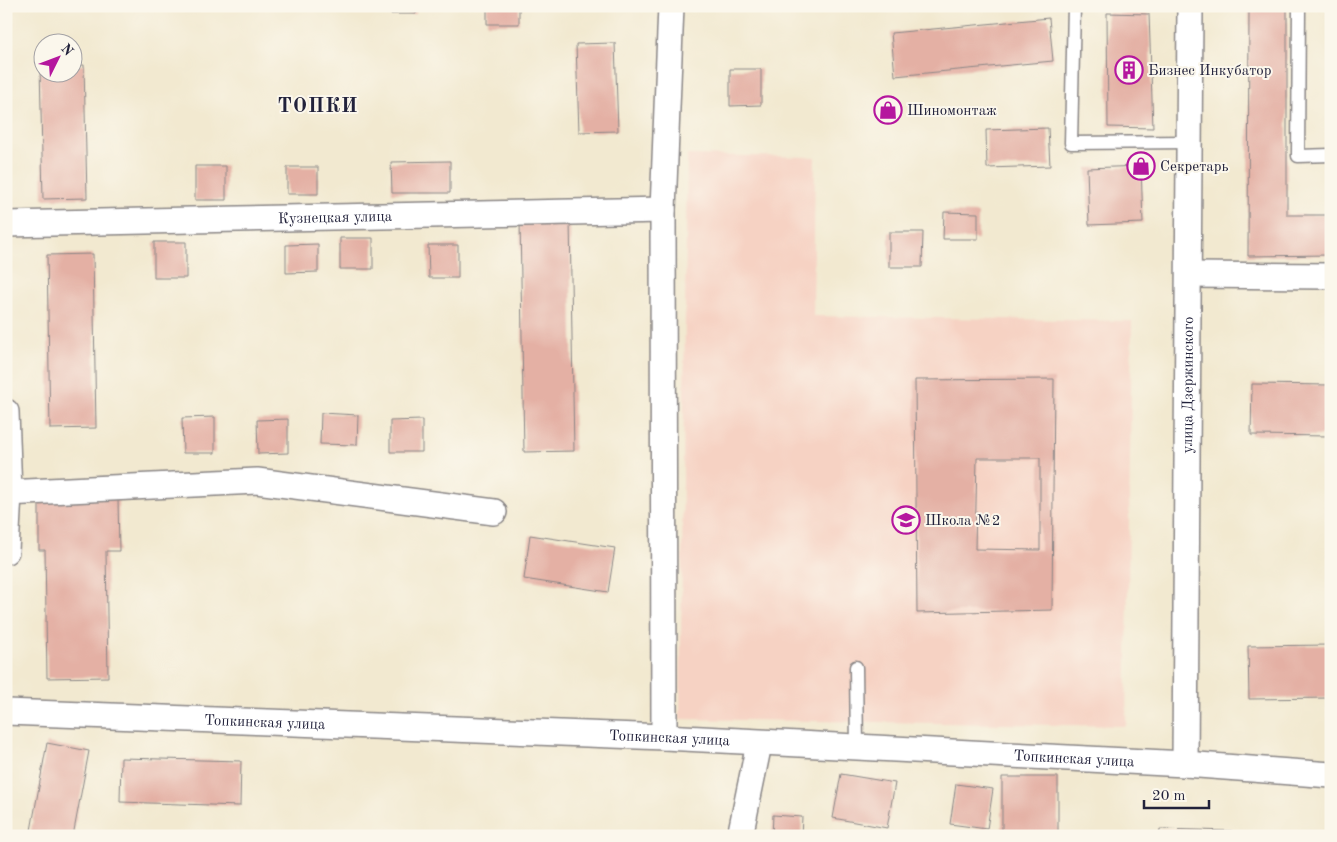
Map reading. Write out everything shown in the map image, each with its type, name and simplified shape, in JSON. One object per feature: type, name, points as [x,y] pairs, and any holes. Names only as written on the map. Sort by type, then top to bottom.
[{"type":"street","points":[[664,737],[663,210],[671,6]]},
{"type":"street","name":"улица Дзержинского","points":[[1185,764],[1190,6]]},
{"type":"street","name":"Кузнецкая улица","points":[[6,224],[663,210]]},
{"type":"street","points":[[1189,275],[1331,276]]},
{"type":"street","points":[[6,412],[8,493],[6,551]]},
{"type":"street","points":[[8,493],[257,481],[494,512]]},
{"type":"street","name":"Топкинская улица","points":[[6,712],[664,737],[759,744],[1185,764],[1331,775]]},
{"type":"street","points":[[740,836],[759,744]]},
{"type":"lane","points":[[1074,6],[1071,143],[1189,142]]},
{"type":"lane","points":[[1299,6],[1298,156],[1331,155]]},
{"type":"lane","points":[[856,667],[857,748]]},
{"type":"shaded area","name":"Школа №2","points":[[687,155],[815,157],[813,316],[1132,321],[1126,726],[680,719]]},
{"type":"building","points":[[391,6],[416,6],[416,14],[391,14]]},
{"type":"building","points":[[487,6],[519,6],[519,24],[487,24]]},
{"type":"building","points":[[1249,8],[1287,9],[1287,215],[1331,215],[1331,255],[1248,256]]},
{"type":"building","name":"Бизнес Инкубатор","points":[[1107,13],[1149,14],[1153,128],[1108,127]]},
{"type":"building","points":[[1049,18],[1053,61],[895,76],[891,33]]},
{"type":"building","points":[[615,43],[618,131],[579,132],[576,44]]},
{"type":"building","points":[[82,65],[84,65],[87,198],[43,199],[40,82],[82,82]]},
{"type":"building","points":[[730,69],[761,69],[761,105],[730,106]]},
{"type":"building","points":[[1048,128],[1050,166],[987,168],[986,130]]},
{"type":"building","points":[[450,161],[450,193],[392,193],[391,162]]},
{"type":"building","points":[[195,166],[226,166],[226,200],[195,200]]},
{"type":"building","points":[[1141,166],[1143,223],[1089,225],[1087,168]]},
{"type":"building","points":[[287,167],[318,167],[318,194],[287,194]]},
{"type":"building","points":[[944,212],[978,213],[978,239],[943,239]]},
{"type":"building","points":[[570,220],[574,451],[524,452],[520,221]]},
{"type":"building","points":[[889,232],[923,232],[922,267],[889,267]]},
{"type":"building","points":[[340,238],[373,238],[373,269],[340,269]]},
{"type":"building","points":[[154,242],[186,242],[186,278],[154,278]]},
{"type":"building","points":[[318,244],[318,272],[286,273],[286,245]]},
{"type":"building","points":[[428,245],[458,245],[458,278],[429,278]]},
{"type":"building","points":[[93,254],[96,428],[50,429],[47,255]]},
{"type":"building","points":[[1054,379],[1052,610],[917,613],[915,380]],"holes":[[[977,458],[1040,458],[1040,550],[975,549]]]},
{"type":"building","points":[[1252,384],[1331,385],[1331,436],[1251,435]]},
{"type":"building","points":[[321,413],[358,415],[357,445],[320,444]]},
{"type":"building","points":[[215,417],[215,453],[183,453],[182,418]]},
{"type":"building","points":[[288,419],[288,453],[258,454],[257,420]]},
{"type":"building","points":[[422,420],[422,452],[390,452],[390,421]]},
{"type":"building","points":[[118,498],[119,551],[106,551],[108,677],[47,678],[45,550],[39,550],[39,499]]},
{"type":"building","points":[[530,535],[615,548],[608,592],[524,579]]},
{"type":"building","points":[[1331,645],[1331,698],[1249,699],[1248,646]]},
{"type":"building","points":[[47,743],[89,751],[73,836],[30,836]]},
{"type":"building","points":[[121,758],[241,761],[240,806],[120,802]]},
{"type":"building","points":[[841,774],[895,783],[887,828],[833,818]]},
{"type":"building","points":[[1002,777],[1058,777],[1058,836],[1002,836]]},
{"type":"building","points":[[956,784],[993,789],[987,829],[950,824]]},
{"type":"building","points":[[773,815],[802,817],[801,836],[772,836]]},
{"type":"building","points":[[1160,829],[1232,831],[1232,836],[1159,836]]},
{"type":"place","name":"Бизнес Инкубатор","points":[[1129,70]]},
{"type":"place","name":"Шиномонтаж","points":[[888,110]]},
{"type":"place","name":"Секретарь","points":[[1141,166]]},
{"type":"place","name":"Школа №2","points":[[906,520]]},
{"type":"district","name":"ТОПКИ","points":[[318,105]]}]
